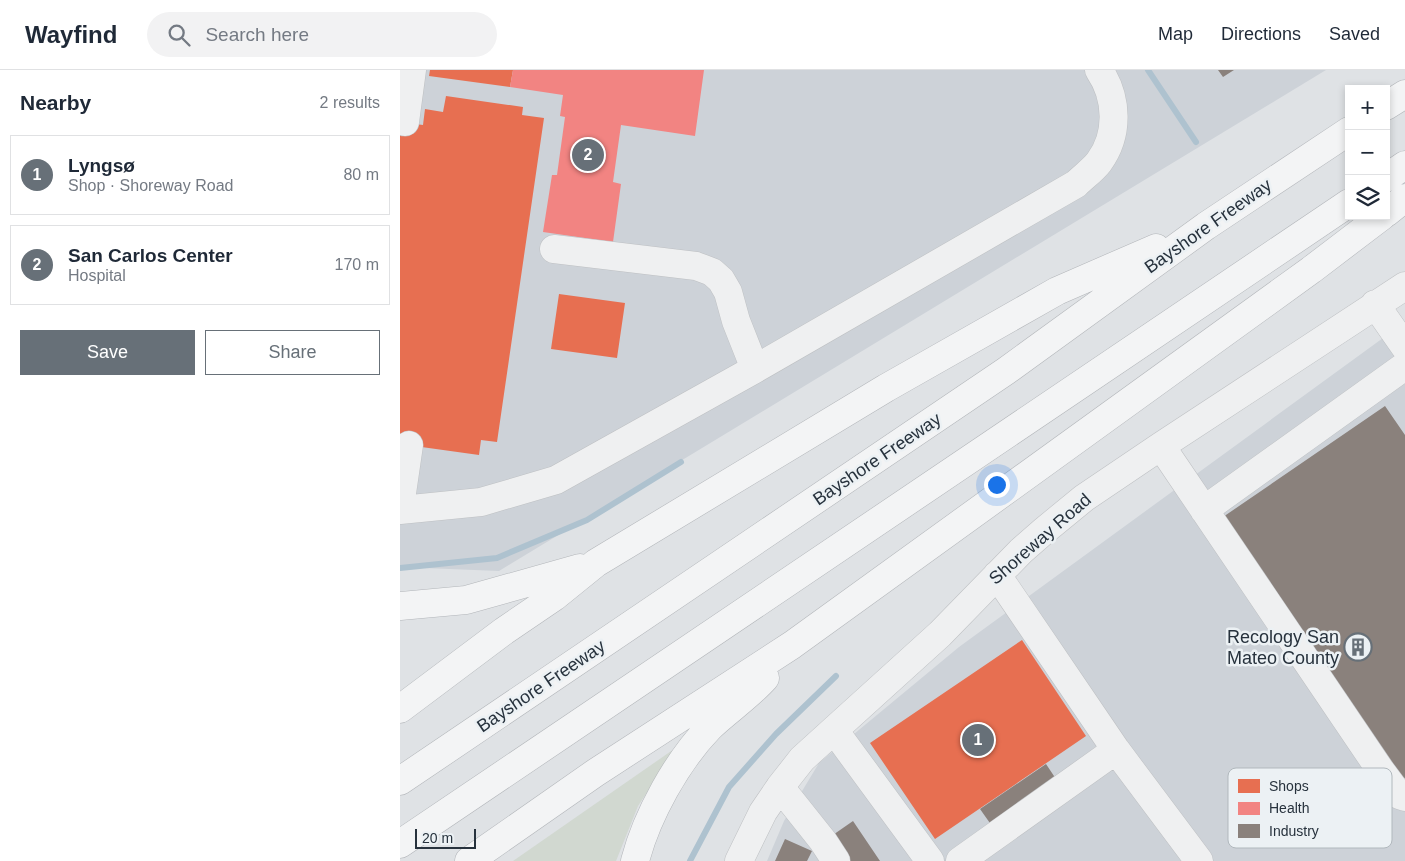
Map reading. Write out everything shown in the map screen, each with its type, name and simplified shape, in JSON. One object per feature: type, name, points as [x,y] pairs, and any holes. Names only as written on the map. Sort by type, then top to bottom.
[{"type":"highway","points":[[1390,103],[1405,94]]},
{"type":"highway","name":"Bayshore Freeway","points":[[400,781],[1006,371],[1206,226],[1345,134]]},
{"type":"highway","points":[[1390,175],[1405,165]]},
{"type":"highway","points":[[1390,210],[1405,198]]},
{"type":"highway","points":[[400,844],[1345,206]]},
{"type":"highway","points":[[469,861],[595,773],[792,645],[1311,270],[1377,220]]},
{"type":"highway","points":[[400,709],[596,563],[886,388],[1057,291],[1206,226]]},
{"type":"highway","points":[[400,606],[466,600],[596,563]]},
{"type":"highway","points":[[635,861],[653,814],[668,783],[688,754],[710,728],[758,686],[792,645]]},
{"type":"street","points":[[405,122],[412,70]]},
{"type":"street","points":[[409,445],[400,508],[481,502],[556,480],[755,369],[1076,184],[1099,162],[1113,133],[1113,102],[1106,80],[1099,70]]},
{"type":"street","points":[[554,249],[696,266],[712,272],[721,280],[728,292],[736,321],[755,369]]},
{"type":"street","name":"Shoreway Road","points":[[738,861],[763,812],[802,759],[940,634],[1021,551],[1084,498],[1375,304],[1405,286]]},
{"type":"street","points":[[1375,304],[1405,348]]},
{"type":"street","points":[[1204,510],[1405,366]]},
{"type":"street","points":[[1161,446],[1379,768]]},
{"type":"street","points":[[997,575],[1116,750],[1199,861]]},
{"type":"street","points":[[834,730],[930,861]]},
{"type":"street","points":[[960,861],[1116,750]]},
{"type":"street","points":[[1392,786],[1399,795],[1405,797]]},
{"type":"street","points":[[780,787],[831,858]]},
{"type":"shaded area","points":[[400,70],[1326,70],[499,571],[400,567]]},
{"type":"shaded area","points":[[1405,322],[1405,861],[767,861],[784,821],[819,763],[959,647]]},
{"type":"shaded area","points":[[677,747],[638,806],[616,861],[513,861]]},
{"type":"building: Shops","points":[[430,70],[513,70],[510,87],[429,76]]},
{"type":"building: Shops","points":[[446,96],[523,107],[522,115],[544,118],[497,442],[481,440],[479,455],[400,444],[400,122],[423,125],[425,109],[443,112]]},
{"type":"building: Shops","points":[[559,294],[625,303],[617,358],[551,349]]},
{"type":"building: Shops","points":[[1022,640],[1086,736],[935,839],[870,743]]},
{"type":"building: Health","points":[[513,70],[704,70],[695,136],[621,125],[613,182],[621,184],[613,242],[543,232],[552,175],[557,175],[565,117],[560,116],[563,95],[510,87]]},
{"type":"building: Industry","points":[[1218,70],[1234,70],[1223,77]]},
{"type":"building: Industry","name":"Recology San Mateo County","points":[[1385,406],[1405,435],[1405,778],[1399,777],[1223,517]]},
{"type":"building: Industry","points":[[1046,764],[1058,782],[992,826],[980,809]]},
{"type":"building: Industry","points":[[853,821],[880,861],[845,861],[830,837]]},
{"type":"building: Industry","points":[[785,839],[812,851],[807,861],[775,861]]},
{"type":"waterway","points":[[1148,70],[1196,142]]},
{"type":"waterway","points":[[400,568],[497,558],[587,520],[681,462]]},
{"type":"waterway","points":[[690,861],[729,787],[776,734],[836,676]]},
{"type":"place","name":"San Carlos Center","points":[[588,155]]},
{"type":"place","name":"Recology San Mateo County","points":[[1358,647]]},
{"type":"place","name":"Lyngsø","points":[[978,740]]}]
